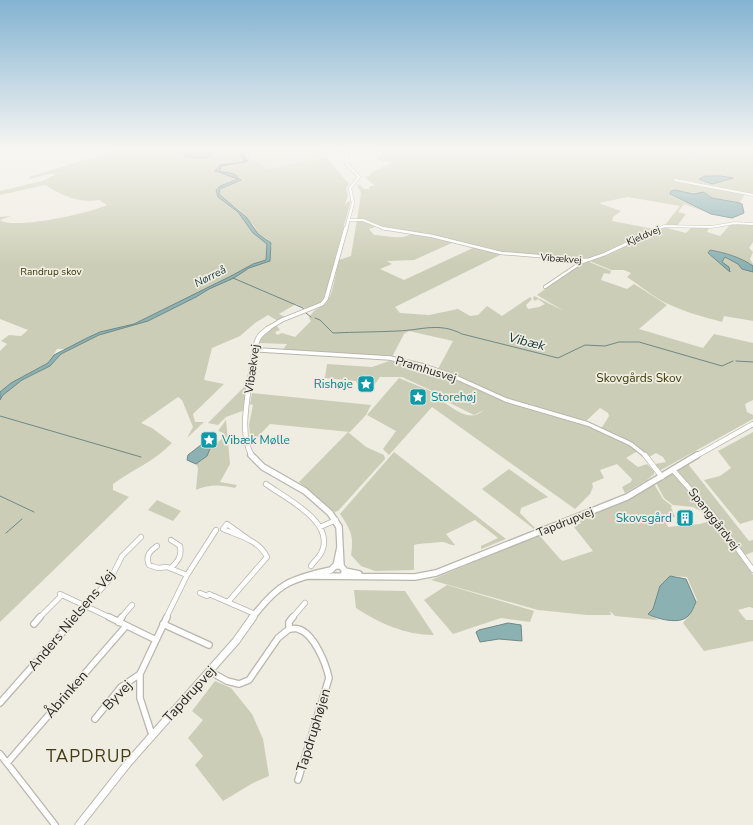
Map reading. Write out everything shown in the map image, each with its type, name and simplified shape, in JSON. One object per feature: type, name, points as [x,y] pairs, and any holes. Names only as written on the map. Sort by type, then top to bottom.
[{"type":"street","name":"Vibækvej","points":[[336,520],[327,509],[290,481],[259,464],[250,453],[246,430],[254,353],[259,334],[264,330],[325,302],[353,203],[350,188]]},
{"type":"street","points":[[719,188],[753,195]]},
{"type":"street","name":"Vibækvej","points":[[348,220],[363,220],[385,229],[432,236],[501,253],[587,260]]},
{"type":"street","name":"Kjeldvej","points":[[545,287],[577,264],[605,254],[664,226],[711,227],[734,224],[753,224]]},
{"type":"street","name":"Pramhusvej","points":[[255,347],[260,350],[390,358],[424,366],[453,376],[506,400],[588,424],[599,429],[638,448],[662,477]]},
{"type":"street","points":[[254,353],[260,350]]},
{"type":"street","name":"Tapdrupvej","points":[[79,825],[101,795],[236,641],[255,615],[284,584],[308,576],[332,573],[337,577],[341,569],[364,576],[415,577],[436,573],[627,497],[753,424]]},
{"type":"street","name":"Spanggårdvej","points":[[673,470],[713,516],[753,570]]},
{"type":"street","points":[[266,484],[304,510],[320,527],[324,544],[320,556],[311,566]]},
{"type":"street","points":[[320,527],[336,520],[340,533],[341,569],[332,573]]},
{"type":"street","points":[[228,602],[261,566],[267,557],[264,550],[227,524],[223,529],[248,539]]},
{"type":"street","points":[[152,736],[140,698],[140,674],[187,575],[216,530]]},
{"type":"street","name":"Anders Nielsens Vej","points":[[0,703],[111,578],[122,556],[141,537]]},
{"type":"street","points":[[171,540],[178,544],[182,553],[181,557],[171,568]]},
{"type":"street","points":[[157,546],[148,553],[147,562],[153,568],[171,568],[187,575]]},
{"type":"street","points":[[200,593],[207,596],[209,594],[255,615]]},
{"type":"street","points":[[34,624],[61,594],[156,640]]},
{"type":"street","points":[[209,671],[216,676],[239,685],[249,682],[278,637],[289,629],[289,622],[305,603]]},
{"type":"street","points":[[118,622],[132,605]]},
{"type":"street","points":[[163,624],[209,645]]},
{"type":"street","name":"Åbrinken","points":[[6,763],[126,626]]},
{"type":"street","name":"Tapdruphøjen","points":[[289,629],[299,629],[309,636],[326,662],[329,678],[328,689],[298,780]]},
{"type":"street","name":"Byvej","points":[[95,719],[121,687],[140,674]]},
{"type":"street","points":[[0,754],[55,825]]},
{"type":"green space","points":[[10,188],[29,188],[0,195],[0,191]]},
{"type":"green space","name":"Randrup skov","points":[[52,188],[218,188],[216,190],[218,197],[238,212],[253,233],[267,244],[266,261],[253,264],[134,324],[100,332],[65,349],[57,349],[48,363],[11,383],[0,392],[0,351],[7,344],[1,341],[9,335],[21,336],[28,330],[0,319],[0,220],[8,223],[36,222],[70,216],[107,205],[99,200],[92,201],[71,198]]},
{"type":"green space","points":[[220,188],[346,188],[348,196],[345,204],[351,200],[322,303],[307,309],[296,304],[279,314],[287,318],[278,321],[268,315],[255,323],[240,336],[212,348],[204,380],[224,384],[193,414],[195,422],[204,422],[187,438],[193,427],[182,400],[178,397],[141,423],[152,428],[172,443],[151,460],[113,484],[113,490],[129,497],[0,622],[0,400],[3,395],[22,380],[39,372],[54,362],[61,354],[99,335],[148,321],[209,289],[234,278],[249,268],[267,262],[272,245],[267,239],[258,234],[254,226],[239,210],[219,194]]},
{"type":"green space","name":"Skovgårds Skov","points":[[359,188],[753,188],[753,194],[745,194],[740,202],[712,198],[703,192],[695,193],[671,191],[672,196],[703,211],[684,204],[678,212],[686,214],[677,226],[665,225],[680,206],[628,197],[599,203],[621,211],[613,217],[612,221],[654,229],[647,232],[652,234],[663,227],[686,233],[692,227],[709,228],[707,232],[720,236],[730,225],[753,224],[753,242],[749,248],[753,252],[750,259],[753,264],[753,321],[724,316],[722,322],[681,309],[657,298],[627,277],[631,273],[624,270],[611,270],[585,259],[504,253],[404,230],[375,227],[369,229],[374,235],[404,237],[412,233],[454,242],[414,260],[387,261],[392,264],[380,269],[404,280],[475,247],[502,254],[395,307],[400,313],[429,315],[458,309],[470,316],[478,315],[487,306],[502,316],[530,297],[532,299],[526,305],[528,309],[545,304],[538,299],[535,301],[533,299],[534,296],[564,311],[537,295],[580,263],[587,261],[611,271],[610,274],[604,273],[601,280],[627,289],[634,284],[667,305],[639,329],[703,348],[714,334],[753,343],[753,400],[745,404],[747,412],[753,415],[753,419],[659,471],[655,464],[666,462],[663,457],[656,453],[649,457],[638,446],[601,429],[609,416],[608,413],[600,408],[585,422],[510,400],[438,369],[453,341],[409,331],[404,334],[392,357],[282,351],[287,344],[258,343],[262,333],[276,325],[280,330],[275,332],[277,335],[282,333],[295,337],[311,321],[309,318],[313,312],[326,303],[332,289],[339,260],[351,256],[361,193]]},
{"type":"green space","points":[[11,216],[0,220],[0,217]]},
{"type":"green space","points":[[392,360],[453,377],[525,407],[594,428],[639,450],[626,458],[638,467],[647,464],[654,471],[654,474],[625,493],[622,487],[631,482],[632,479],[617,464],[600,470],[604,478],[592,483],[593,487],[590,494],[575,509],[432,407],[389,455],[383,449],[396,431],[367,415],[399,378],[440,395],[438,399],[461,413],[474,415],[440,398],[441,395],[402,377],[380,377],[372,387],[367,390],[360,390],[356,381],[325,378],[327,364],[372,367]]},
{"type":"green space","points":[[249,382],[245,410],[226,417],[218,425],[208,423]]},
{"type":"green space","points":[[252,393],[371,405],[366,415],[350,432],[270,424],[251,444],[249,425],[253,405],[250,404]]},
{"type":"green space","points":[[226,420],[230,464],[220,482],[237,485],[235,488],[216,486],[196,490],[198,468],[196,464],[206,456],[212,444],[217,443],[221,439],[224,433],[218,431]]},
{"type":"green space","points":[[348,432],[366,447],[384,455],[385,459],[338,511],[335,512],[299,482]]},
{"type":"green space","points":[[753,432],[753,520],[740,524],[704,480],[720,476],[731,468],[718,451]]},
{"type":"green space","points":[[394,452],[506,539],[481,549],[481,546],[498,538],[475,520],[446,534],[455,545],[443,542],[414,545],[414,570],[375,571],[361,566],[351,555],[351,533],[340,514]]},
{"type":"green space","points":[[688,464],[749,541],[753,540],[753,552],[745,555],[677,471]]},
{"type":"green space","points":[[509,469],[548,497],[521,508],[520,513],[536,529],[482,489]]},
{"type":"green space","points":[[674,473],[711,516],[753,575],[753,608],[749,607],[738,610],[746,620],[753,620],[753,641],[704,651],[683,623],[692,612],[697,600],[687,577],[670,576],[660,586],[653,609],[648,614],[658,620],[615,616],[610,611],[611,615],[587,615],[538,610],[431,580],[539,535],[563,561],[593,551],[574,527],[581,523],[579,519],[654,484],[663,499],[672,506],[671,507],[675,517],[664,518],[668,527],[700,524],[710,521],[702,512],[693,507],[673,505],[664,498],[656,483]]},
{"type":"green space","points":[[157,500],[181,511],[173,521],[148,510]]},
{"type":"green space","points":[[447,585],[534,611],[530,622],[501,618],[453,634],[424,600]]},
{"type":"green space","points":[[354,590],[405,591],[434,635],[413,633],[393,627],[356,608]]},
{"type":"green space","points":[[215,681],[231,688],[252,714],[263,739],[269,776],[253,783],[223,801],[195,765],[203,756],[188,738],[203,720],[192,711]]},
{"type":"water","points":[[221,188],[219,194],[247,218],[258,234],[271,243],[270,261],[249,268],[234,278],[209,289],[148,321],[99,335],[61,354],[50,366],[22,380],[3,395],[0,400],[0,392],[11,383],[48,363],[54,355],[100,332],[134,324],[253,264],[266,260],[267,244],[253,233],[238,212],[218,197],[216,190]]},
{"type":"water","points":[[675,190],[694,194],[703,192],[712,198],[740,203],[742,204],[744,213],[732,218],[711,214],[670,194],[671,191]]},
{"type":"water","points":[[710,250],[743,260],[753,266],[753,272],[742,269],[738,264],[725,257],[722,262],[729,267],[730,272],[708,253]]},
{"type":"water","points":[[206,441],[212,444],[207,456],[196,464],[187,460],[188,455]]},
{"type":"water","points":[[670,576],[686,579],[696,602],[692,611],[684,619],[674,621],[657,618],[648,614],[653,609],[660,586]]},
{"type":"water","points":[[508,623],[521,625],[522,641],[499,639],[480,642],[476,632]]},
{"type":"waterway","name":"Vibæk","points":[[233,278],[303,308],[304,310]]},
{"type":"waterway","name":"Vibæk","points":[[306,313],[311,317]]},
{"type":"waterway","name":"Vibæk","points":[[315,318],[320,320],[333,333],[446,328],[462,334],[558,358],[585,345],[605,346],[619,342],[639,342],[722,366],[733,361]]},
{"type":"waterway","name":"Vibæk","points":[[736,361],[753,362]]},
{"type":"waterway","points":[[0,416],[141,457]]},
{"type":"waterway","points":[[0,496],[34,512]]},
{"type":"waterway","points":[[6,533],[22,519]]},
{"type":"place","name":"Rishøje","points":[[366,384]]},
{"type":"place","name":"Storehøj","points":[[418,397]]},
{"type":"place","name":"Vibæk Mølle","points":[[209,440]]},
{"type":"place","name":"Skovsgård","points":[[685,518]]},
{"type":"district","name":"TAPDRUP","points":[[89,756]]},
{"type":"water label","name":"Nørreå","points":[[210,276]]}]
